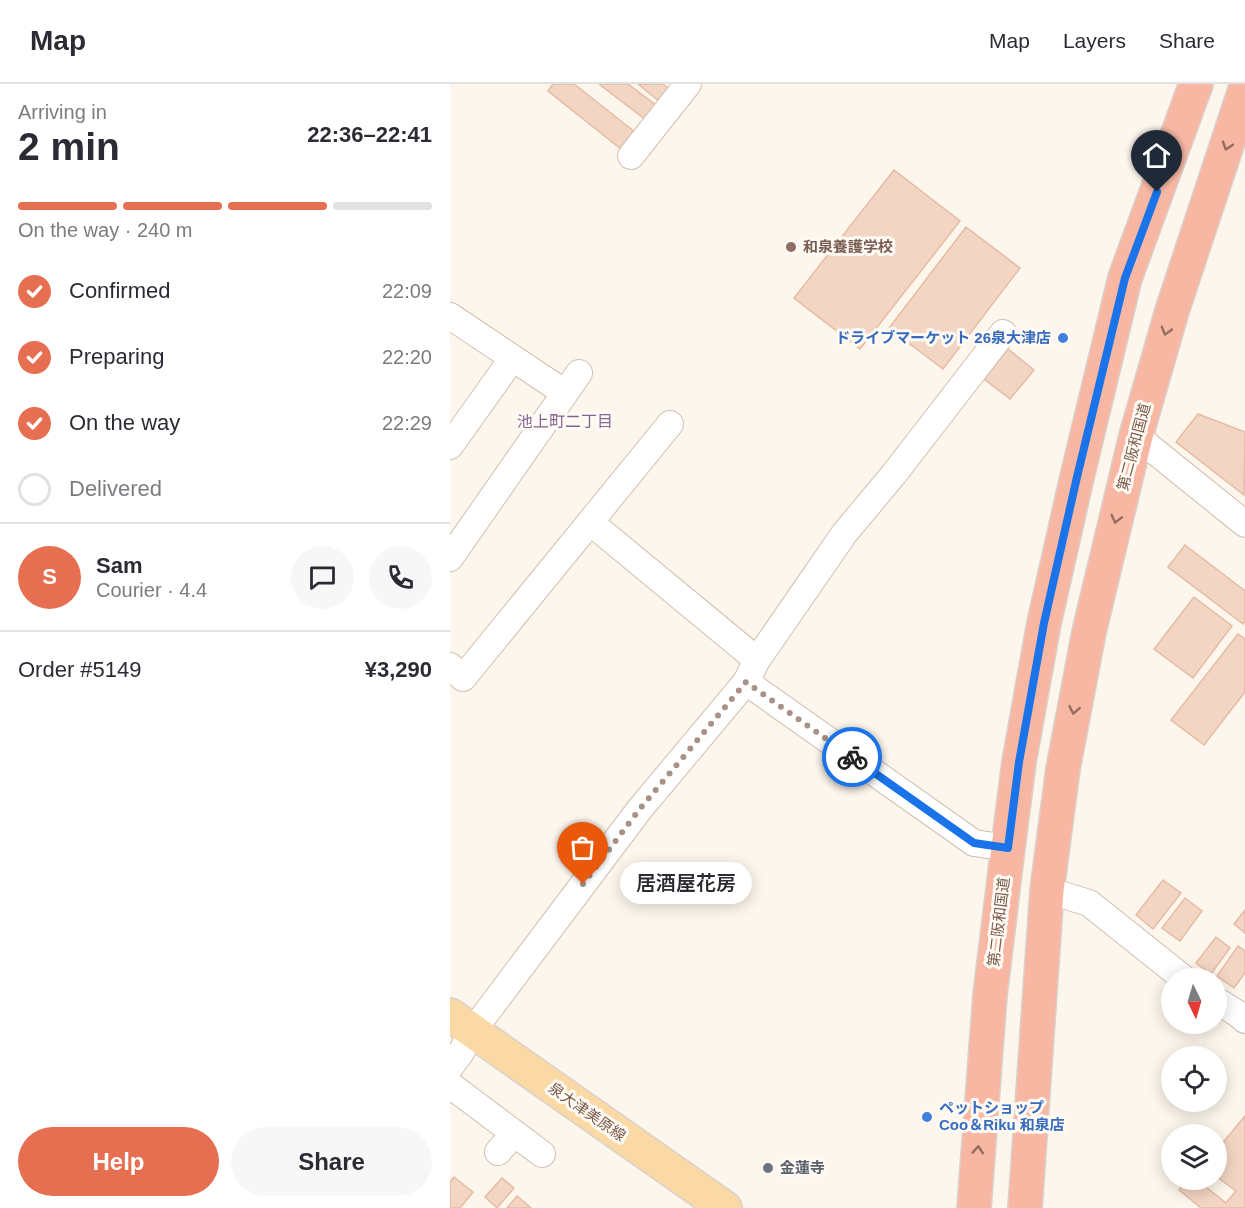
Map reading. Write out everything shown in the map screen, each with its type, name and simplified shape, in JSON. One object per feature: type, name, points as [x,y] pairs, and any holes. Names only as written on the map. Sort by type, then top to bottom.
[{"type":"highway","name":"第二阪和国道","points":[[974,1208],[990,995],[1019,762],[1044,623],[1125,278],[1196,84]]},
{"type":"highway","name":"第二阪和国道","points":[[1025,1208],[1047,890],[1063,769],[1089,632],[1136,436],[1172,311],[1245,90]]},
{"type":"main road","name":"泉大津美原線","points":[[461,1023],[725,1208]]},
{"type":"street","points":[[631,156],[688,84]]},
{"type":"street","points":[[450,316],[512,359],[572,383],[450,558]]},
{"type":"street","points":[[450,1067],[460,1054],[461,1023],[752,671],[844,534],[894,474],[1003,333]]},
{"type":"street","points":[[450,446],[512,359]]},
{"type":"street","points":[[450,666],[463,678],[670,424]]},
{"type":"street","points":[[1136,436],[1245,524]]},
{"type":"street","points":[[590,522],[752,671],[974,843],[1008,848]]},
{"type":"street","points":[[1047,890],[1089,903],[1170,968]]},
{"type":"street","points":[[1227,1007],[1245,1020]]},
{"type":"street","points":[[450,1085],[506,1143],[542,1154]]},
{"type":"building","points":[[553,84],[574,84],[640,136],[626,153],[548,91]]},
{"type":"building","points":[[599,84],[628,84],[661,109],[650,123]]},
{"type":"building","points":[[638,84],[663,84],[669,89],[659,101]]},
{"type":"building","points":[[894,170],[960,221],[860,349],[794,298]]},
{"type":"building","points":[[966,227],[1020,268],[943,369],[889,328]]},
{"type":"building","points":[[1008,349],[1034,370],[1010,399],[984,379]]},
{"type":"building","points":[[1198,414],[1245,432],[1244,495],[1176,442]]},
{"type":"building","points":[[1185,545],[1245,591],[1245,621],[1243,624],[1168,567]]},
{"type":"building","points":[[1194,597],[1232,626],[1193,678],[1154,649]]},
{"type":"building","points":[[1238,634],[1245,639],[1245,692],[1204,745],[1171,720]]},
{"type":"building","points":[[1163,880],[1181,893],[1153,929],[1136,915]]},
{"type":"building","points":[[1185,898],[1202,911],[1180,941],[1162,928]]},
{"type":"building","points":[[1245,910],[1245,933],[1234,924]]},
{"type":"building","points":[[1216,937],[1230,948],[1215,968],[1203,968],[1196,963]]},
{"type":"building","points":[[1238,946],[1245,951],[1245,973],[1234,988],[1227,983],[1227,968],[1223,968]]},
{"type":"building","points":[[1245,1116],[1245,1208],[1201,1208],[1179,1190],[1210,1190],[1226,1203],[1236,1191],[1227,1184],[1227,1138]]},
{"type":"building","points":[[454,1177],[473,1192],[460,1208],[450,1208],[450,1182]]},
{"type":"building","points":[[502,1178],[514,1188],[497,1208],[485,1197]]},
{"type":"building","points":[[517,1196],[531,1208],[507,1208]]},
{"type":"way so far","points":[[583,884],[639,810],[746,682],[852,757]]},
{"type":"place","name":"和泉養護学校","points":[[791,247]]},
{"type":"place","name":"ドライブマーケット 26泉大津店","points":[[1063,338]]},
{"type":"place","name":"居酒屋花房","points":[[583,884]]},
{"type":"place","name":"ペットショップ Coo＆Riku 和泉店","points":[[927,1117]]},
{"type":"place","name":"金蓮寺","points":[[768,1168]]},
{"type":"district","name":"池上町二丁目","points":[[565,421]]},
{"type":"route","points":[[852,757],[974,843],[1008,848],[1019,762],[1044,623],[1077,477],[1125,278],[1157,192]]}]
